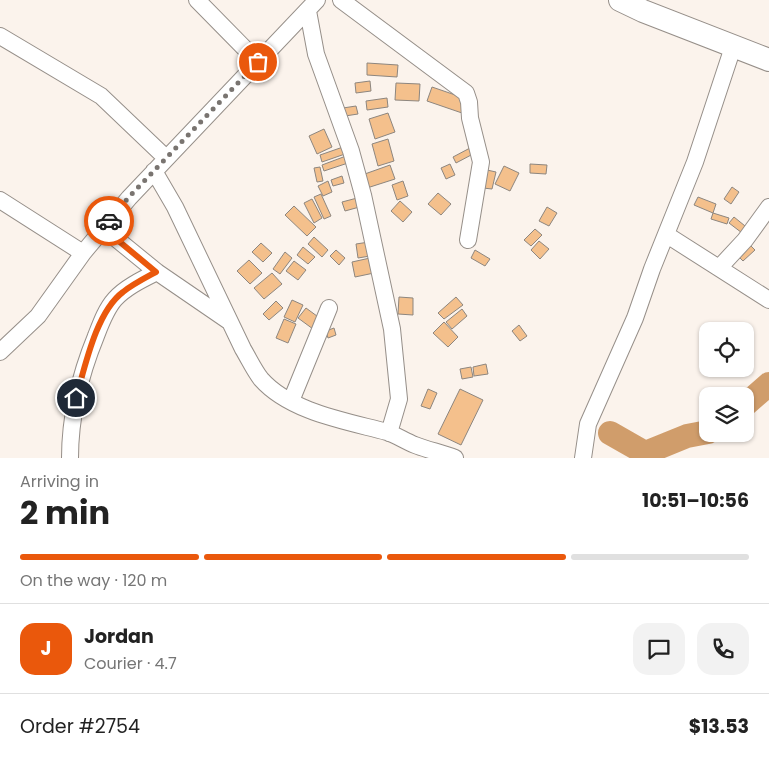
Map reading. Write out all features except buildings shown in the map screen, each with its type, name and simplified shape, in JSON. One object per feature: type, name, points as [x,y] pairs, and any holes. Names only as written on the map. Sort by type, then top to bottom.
[{"type":"main road","points":[[620,0],[769,60]]},
{"type":"street","points":[[197,0],[258,62]]},
{"type":"street","points":[[341,0],[466,93],[470,102],[470,118],[481,162],[468,240]]},
{"type":"street","points":[[0,352],[38,316],[103,228],[154,171],[312,5]]},
{"type":"street","points":[[312,5],[316,54],[351,151],[363,196],[392,329],[399,399],[389,433]]},
{"type":"street","points":[[0,36],[102,96],[166,158]]},
{"type":"street","points":[[583,458],[590,420],[616,365],[652,269],[667,235],[716,104],[733,47]]},
{"type":"street","points":[[154,171],[166,187],[230,322],[260,378],[274,391],[291,401],[349,424],[389,433],[415,445],[455,458]]},
{"type":"street","points":[[0,200],[83,253]]},
{"type":"street","points":[[719,268],[746,240],[769,207]]},
{"type":"street","points":[[103,228],[156,272],[230,322]]},
{"type":"street","points":[[667,235],[769,300]]},
{"type":"street","points":[[70,458],[71,423],[90,350],[109,308],[123,291],[156,272]]},
{"type":"street","points":[[291,401],[330,308]]},
{"type":"waterway","points":[[754,397],[769,384]]},
{"type":"waterway","points":[[610,433],[645,453],[687,436],[699,434]]},
{"type":"way so far","points":[[109,221],[128,198],[258,62]]},
{"type":"route","points":[[76,398],[90,350],[109,308],[123,291],[156,272],[103,228],[109,221]]}]
